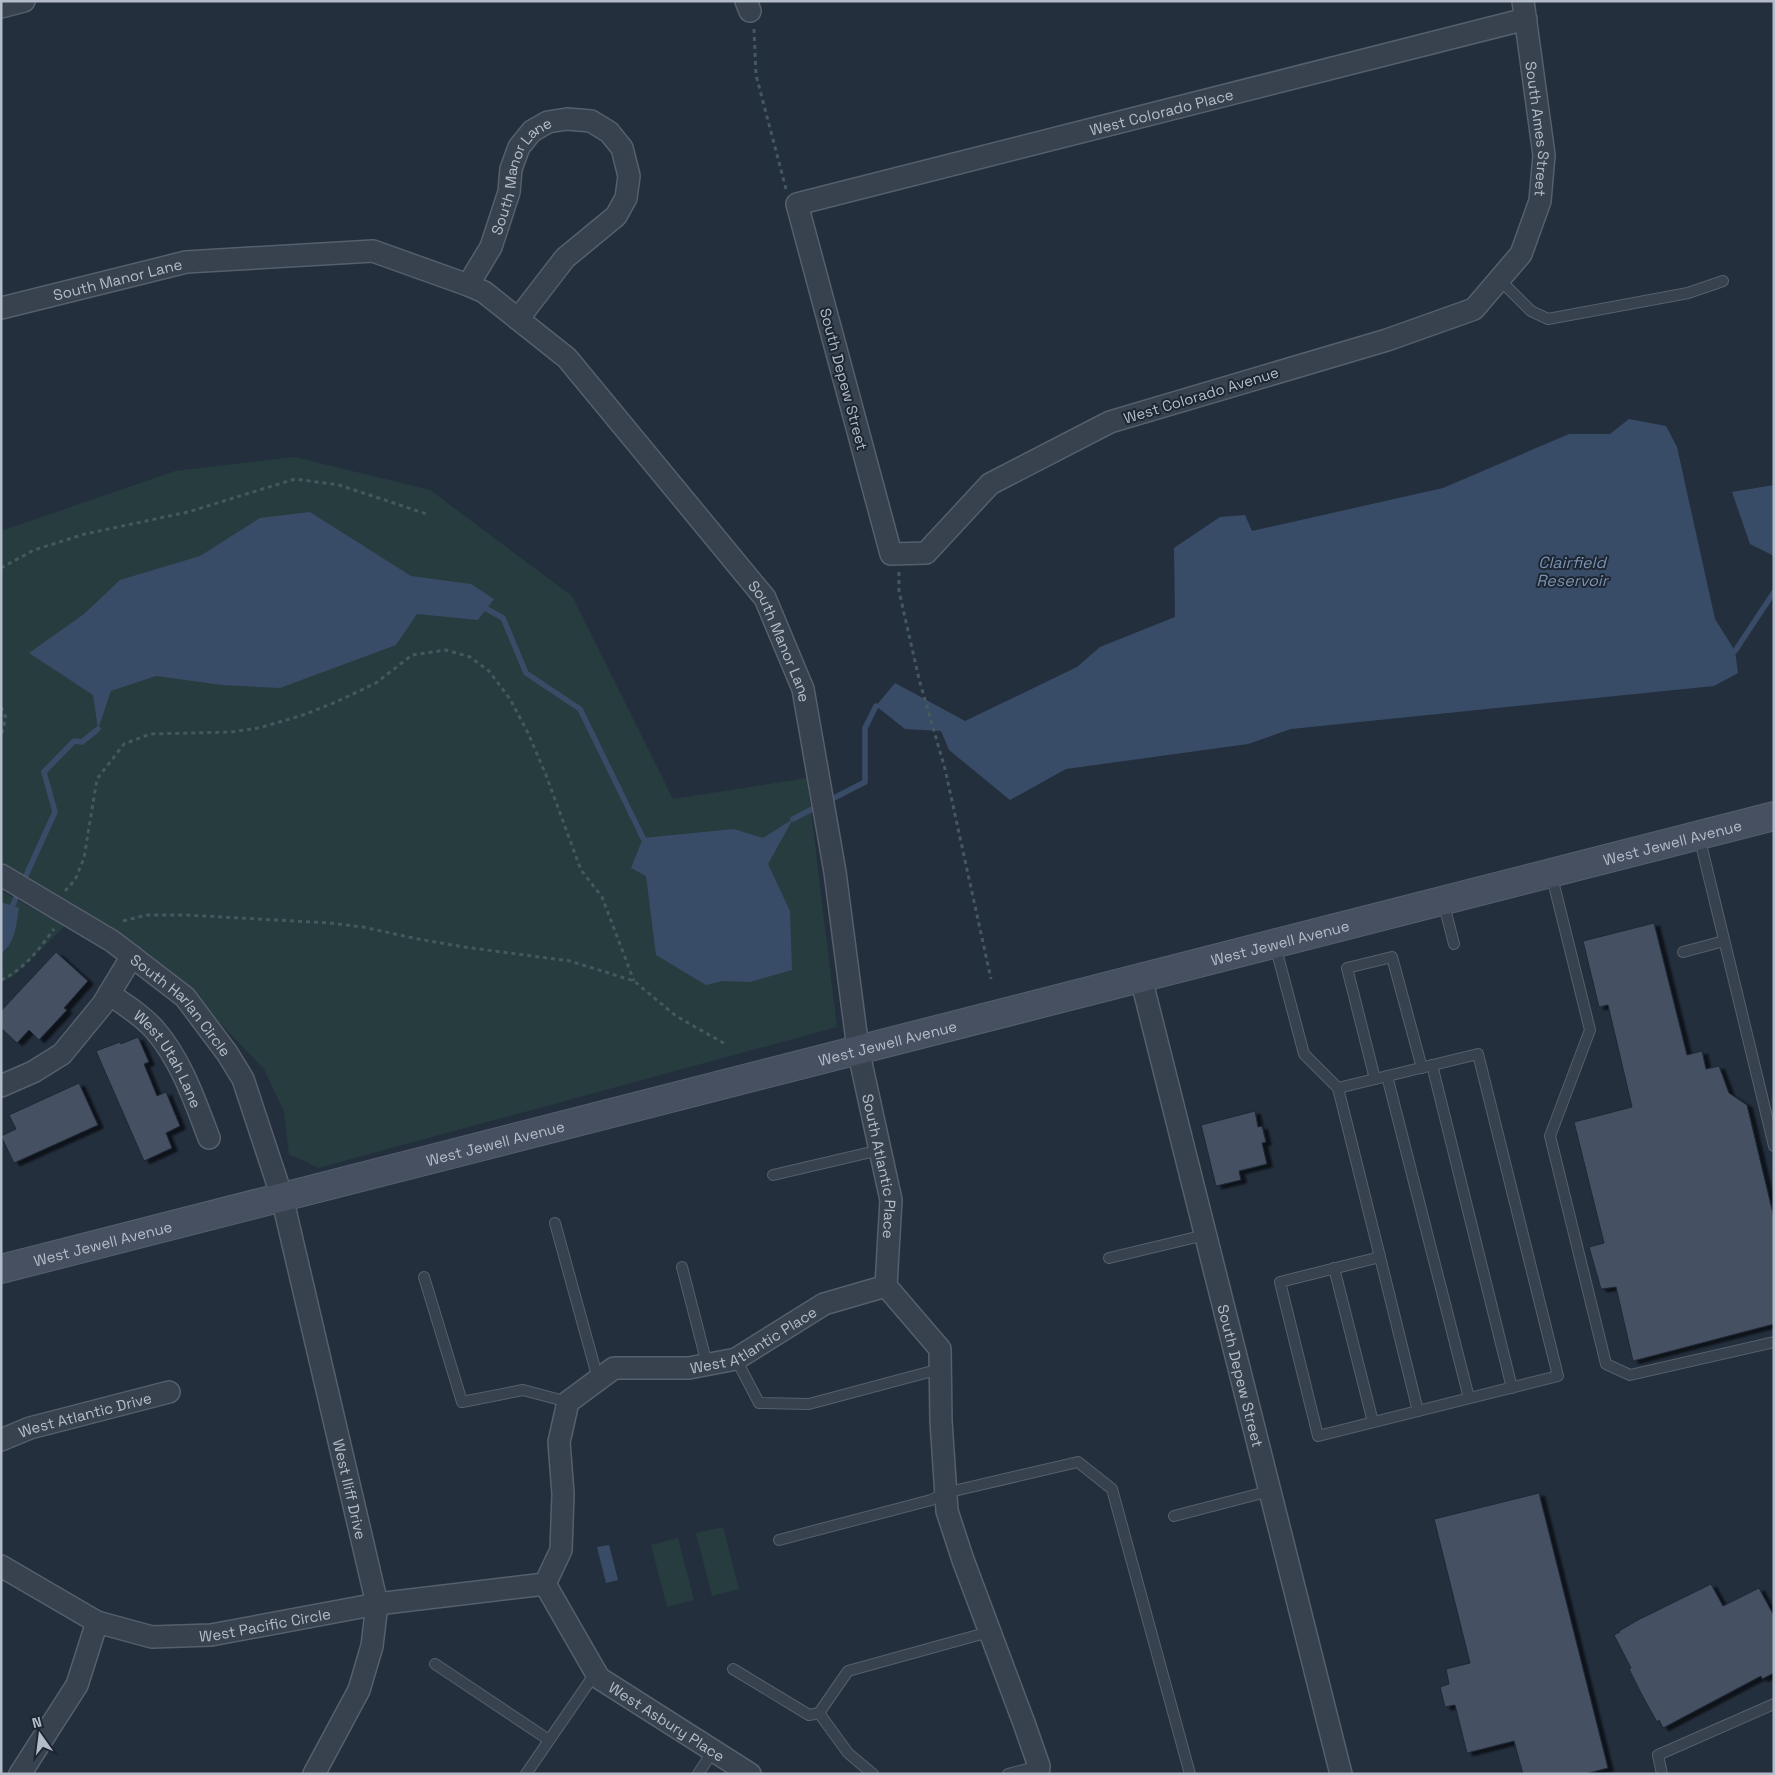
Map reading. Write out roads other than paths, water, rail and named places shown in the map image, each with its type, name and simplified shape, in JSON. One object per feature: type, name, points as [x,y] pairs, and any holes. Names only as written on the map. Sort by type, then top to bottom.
[{"type":"main road","name":"West Jewell Avenue","points":[[1,1269],[1774,816]]},
{"type":"street","points":[[1,7],[24,1]]},
{"type":"street","name":"West Colorado Place","points":[[797,204],[1525,10]]},
{"type":"street","name":"South Ames Street","points":[[1521,254],[1540,201],[1544,155],[1525,10]]},
{"type":"street","name":"South Manor Lane","points":[[468,285],[491,247],[510,192],[511,169],[519,147],[532,130],[548,122],[567,119],[591,121],[609,132],[622,148],[630,176],[626,198],[616,216],[565,258],[518,319]]},
{"type":"street","name":"South Depew Street","points":[[797,204],[895,554]]},
{"type":"street","name":"South Manor Lane","points":[[1,308],[186,262],[373,251],[484,292],[567,358],[765,598],[803,689],[832,854],[858,1049]]},
{"type":"street","name":"West Colorado Avenue","points":[[895,554],[926,553],[990,484],[1110,422],[1387,340],[1474,309],[1521,254]]},
{"type":"street","name":"South Harlan Circle","points":[[1,875],[112,941],[185,997],[231,1059],[243,1079],[282,1198]]},
{"type":"street","points":[[1,1086],[33,1072],[62,1054],[109,994],[132,956]]},
{"type":"street","name":"South Depew Street","points":[[1141,978],[1341,1774]]},
{"type":"street","name":"West Utah Lane","points":[[109,994],[135,1012],[155,1030],[187,1083],[209,1138]]},
{"type":"street","name":"South Atlantic Place","points":[[858,1049],[891,1200],[886,1286]]},
{"type":"street","name":"West Iliff Drive","points":[[282,1198],[376,1604],[372,1646],[360,1690],[314,1774]]},
{"type":"street","points":[[886,1286],[940,1349],[941,1421],[946,1502],[989,1632],[1024,1723],[1038,1770]]},
{"type":"street","name":"West Atlantic Place","points":[[568,1402],[614,1368],[688,1368],[736,1358],[824,1304],[886,1286]]},
{"type":"street","name":"West Atlantic Drive","points":[[1,1440],[30,1428],[169,1392]]},
{"type":"street","points":[[545,1584],[561,1550],[563,1494],[558,1442],[568,1402]]},
{"type":"street","name":"West Pacific Circle","points":[[1,1566],[97,1622],[152,1637],[211,1635],[376,1604],[545,1584]]},
{"type":"street","name":"West Asbury Place","points":[[545,1584],[599,1678],[750,1774]]},
{"type":"street","points":[[20,1774],[77,1684],[97,1622]]},
{"type":"lane","points":[[1499,280],[1531,311],[1548,319],[1688,293],[1723,281]]},
{"type":"lane","points":[[1698,835],[1774,1146]]},
{"type":"lane","points":[[1551,873],[1590,1030],[1550,1136],[1606,1364],[1630,1375],[1774,1342]]},
{"type":"lane","points":[[1443,901],[1454,944]]},
{"type":"lane","points":[[1683,952],[1724,941]]},
{"type":"lane","points":[[1274,944],[1304,1054],[1338,1088],[1418,1411]]},
{"type":"lane","points":[[1376,1079],[1346,968],[1392,956],[1427,1066],[1512,1388]]},
{"type":"lane","points":[[1338,1088],[1478,1054],[1558,1376],[1318,1436],[1280,1282],[1380,1257]]},
{"type":"lane","points":[[1387,1076],[1469,1398]]},
{"type":"lane","points":[[772,1175],[880,1150]]},
{"type":"lane","points":[[555,1222],[598,1379]]},
{"type":"lane","points":[[1109,1258],[1206,1235]]},
{"type":"lane","points":[[682,1266],[707,1364]]},
{"type":"lane","points":[[1334,1268],[1373,1422]]},
{"type":"lane","points":[[424,1277],[462,1402],[523,1390],[568,1402]]},
{"type":"lane","points":[[736,1358],[759,1402],[809,1404],[940,1369]]},
{"type":"lane","points":[[779,1540],[931,1500],[946,1502],[1078,1462],[1112,1489],[1190,1774]]},
{"type":"lane","points":[[1174,1516],[1270,1491]]},
{"type":"lane","points":[[733,1670],[809,1715],[819,1713],[848,1671],[989,1632]]},
{"type":"lane","points":[[435,1664],[549,1740]]},
{"type":"lane","points":[[526,1774],[596,1672]]},
{"type":"lane","points":[[1662,1774],[1658,1755],[1774,1704]]},
{"type":"lane","points":[[819,1713],[848,1753],[873,1774]]},
{"type":"lane","points":[[698,1774],[713,1751]]},
{"type":"lane","points":[[1008,1774],[1038,1770]]},
{"type":"water","name":"Clairfield Reservoir","points":[[1629,419],[1666,426],[1677,447],[1715,619],[1735,651],[1738,673],[1714,686],[1291,729],[1248,744],[1066,769],[1010,800],[949,750],[941,731],[905,729],[876,706],[895,683],[965,721],[1077,667],[1100,647],[1175,617],[1174,548],[1220,517],[1245,515],[1252,531],[1443,488],[1569,434],[1610,434]]},
{"type":"water","points":[[1774,485],[1774,556],[1750,544],[1732,492]]},
{"type":"water","points":[[310,512],[411,576],[471,584],[494,599],[478,620],[417,614],[396,645],[280,688],[222,685],[156,676],[111,691],[98,729],[93,695],[29,653],[84,614],[120,580],[200,556],[260,518]]},
{"type":"water","points":[[793,819],[768,864],[790,911],[792,970],[750,982],[723,981],[706,985],[656,955],[646,876],[631,868],[643,838],[734,829],[763,838]]},
{"type":"water","points":[[1,902],[19,908],[10,944],[1,953]]},
{"type":"water","points":[[609,1545],[618,1580],[606,1583],[597,1547]]},
{"type":"waterway","points":[[1735,651],[1774,592]]},
{"type":"waterway","points":[[485,608],[503,618],[526,673],[580,709],[643,838]]},
{"type":"waterway","points":[[826,802],[865,782],[865,728],[876,706]]},
{"type":"waterway","points":[[23,882],[55,812],[44,772],[74,741],[82,742],[98,729]]},
{"type":"waterway","points":[[793,819],[818,806]]},
{"type":"waterway","points":[[1,921],[12,907],[19,891]]}]
